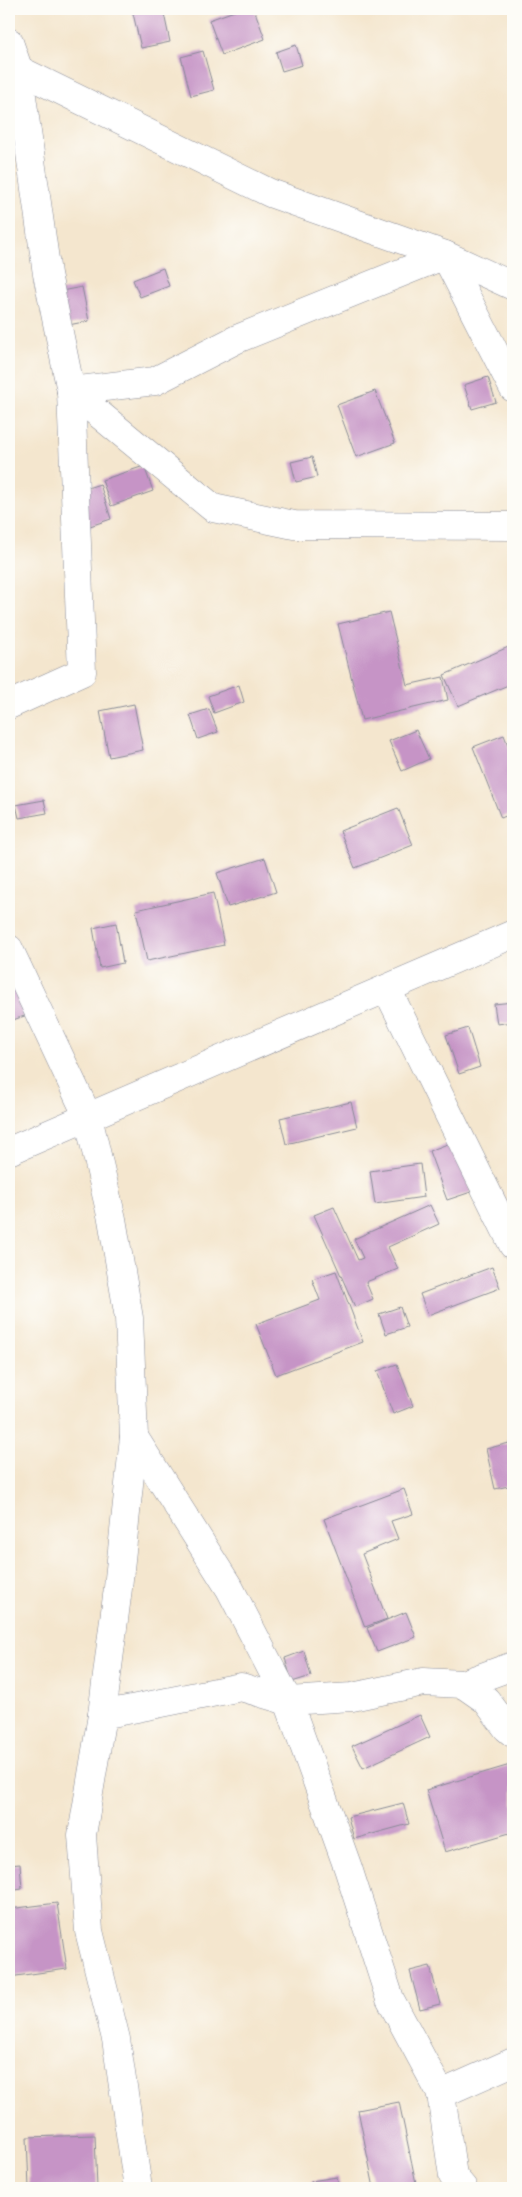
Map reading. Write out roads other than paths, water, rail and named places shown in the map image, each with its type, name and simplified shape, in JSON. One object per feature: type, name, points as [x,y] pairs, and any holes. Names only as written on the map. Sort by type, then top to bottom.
[{"type":"street","points":[[9,42],[46,274],[71,391],[82,672],[9,705]]},
{"type":"street","points":[[13,66],[270,194],[445,255],[513,286]]},
{"type":"street","points":[[445,255],[513,388]]},
{"type":"street","points":[[71,391],[155,381],[237,339],[445,255]]},
{"type":"street","points":[[71,391],[213,508],[294,525],[513,526]]},
{"type":"street","points":[[9,1151],[513,934]]},
{"type":"street","points":[[9,949],[88,1117],[112,1219],[129,1318],[134,1437],[102,1715],[82,1836],[89,1932],[116,2039],[138,2188]]},
{"type":"street","points":[[387,989],[513,1245]]},
{"type":"street","points":[[134,1437],[230,1589],[288,1701],[348,1868],[390,1999],[441,2094],[454,2176],[462,2188]]},
{"type":"street","points":[[102,1715],[241,1688],[288,1701],[352,1696],[423,1682],[463,1684],[513,1666]]},
{"type":"street","points":[[463,1684],[486,1700],[513,1733]]},
{"type":"street","points":[[441,2094],[513,2062]]}]
